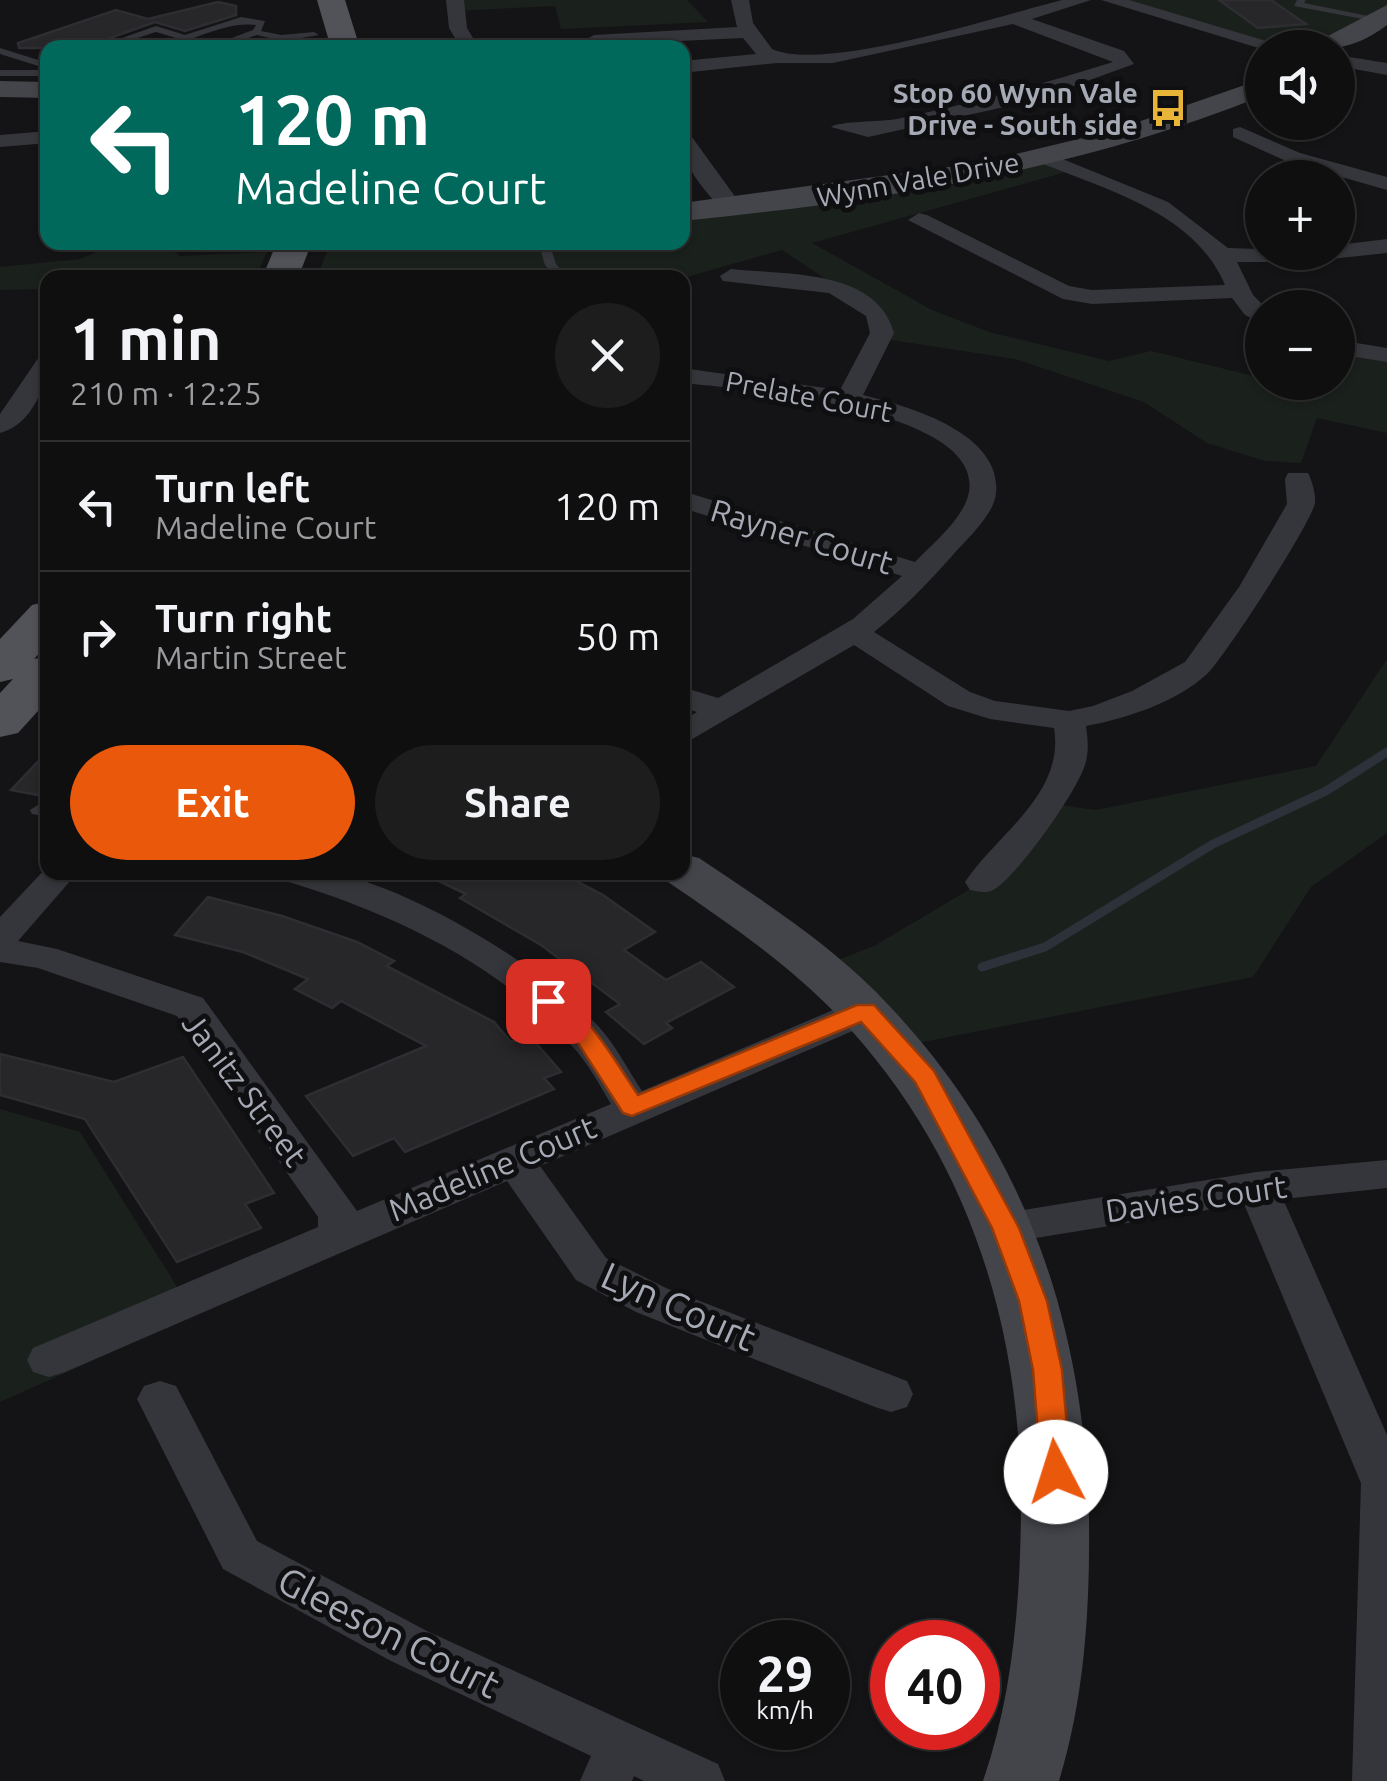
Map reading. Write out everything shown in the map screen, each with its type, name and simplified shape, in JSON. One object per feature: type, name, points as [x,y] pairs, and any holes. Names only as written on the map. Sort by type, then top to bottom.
[{"type":"main road","points":[[304,0],[316,40]]},
{"type":"main road","points":[[331,0],[344,40]]},
{"type":"main road","points":[[0,89],[40,81]]},
{"type":"main road","name":"Wynn Vale Drive","points":[[690,211],[893,186],[1043,156],[1151,127],[1245,93]]},
{"type":"main road","points":[[25,691],[40,641]]},
{"type":"main road","points":[[690,875],[810,959],[865,1011],[925,1077],[1006,1228],[1033,1301],[1048,1370],[1058,1496],[1052,1618],[1035,1742],[1021,1781]]},
{"type":"street","points":[[455,0],[458,28],[465,40]]},
{"type":"street","points":[[740,0],[750,32],[764,52],[776,58]]},
{"type":"street","points":[[690,66],[776,58],[844,58],[1082,0]]},
{"type":"street","points":[[1110,0],[1245,37]]},
{"type":"street","points":[[840,127],[868,131],[1047,92],[1125,64],[1117,56],[1011,17]]},
{"type":"street","points":[[594,40],[750,32]]},
{"type":"street","points":[[1355,50],[1387,68]]},
{"type":"street","points":[[868,131],[886,147]]},
{"type":"street","points":[[1240,134],[1293,157],[1387,184]]},
{"type":"street","points":[[0,141],[40,138]]},
{"type":"street","points":[[690,144],[700,170],[730,207]]},
{"type":"street","points":[[1043,156],[1182,220],[1222,255],[1237,291],[1245,299]]},
{"type":"street","points":[[919,220],[1063,292],[1092,297],[1237,291]]},
{"type":"street","points":[[1222,255],[1302,255],[1387,246]]},
{"type":"street","points":[[731,276],[835,288],[877,313],[882,332],[848,400]]},
{"type":"street","points":[[1355,350],[1387,355]]},
{"type":"street","points":[[0,425],[10,420],[40,374]]},
{"type":"street","name":"Prelate Court","points":[[690,375],[848,400],[926,422],[966,450],[978,468],[983,491],[972,514],[921,573],[854,632],[690,730]]},
{"type":"street","points":[[854,632],[959,699],[1006,713],[1069,720],[1101,714],[1144,698],[1196,668],[1252,589],[1301,504],[1298,478]]},
{"type":"street","name":"Rayner Court","points":[[690,501],[921,573]]},
{"type":"street","points":[[690,699],[720,709]]},
{"type":"street","points":[[982,882],[1052,804],[1075,736],[1069,720]]},
{"type":"street","points":[[0,938],[54,880]]},
{"type":"street","points":[[317,880],[358,892],[451,938],[548,1001],[586,1038],[632,1107]]},
{"type":"street","name":"Janitz Street","points":[[0,950],[44,956],[190,1007],[338,1216],[340,1234]]},
{"type":"street","name":"Madeline Court","points":[[49,1360],[125,1336],[340,1234],[865,1011]]},
{"type":"street","name":"Lyn Court","points":[[513,1159],[591,1270],[651,1300],[891,1394]]},
{"type":"street","name":"Davies Court","points":[[1006,1228],[1256,1188],[1387,1174]]},
{"type":"street","points":[[1256,1188],[1278,1226],[1385,1483],[1378,1781]]},
{"type":"street","name":"Gleeson Court","points":[[160,1399],[240,1555],[409,1646],[614,1764],[699,1781]]},
{"type":"lane","points":[[1302,0],[1297,4],[1332,10],[1348,0]]},
{"type":"lane","points":[[1332,10],[1339,30]]},
{"type":"lane","points":[[178,40],[241,20],[262,23],[256,32]]},
{"type":"lane","points":[[122,40],[156,29],[184,38]]},
{"type":"lane","points":[[233,40],[256,32],[304,40]]},
{"type":"lane","points":[[0,51],[40,77]]},
{"type":"lane","points":[[0,73],[40,79]]},
{"type":"shaded area","points":[[455,0],[687,0],[708,22],[561,29],[555,6],[456,11]]},
{"type":"shaded area","points":[[1110,0],[1387,0],[1387,8],[1355,34],[1355,30],[1245,30],[1245,38]]},
{"type":"shaded area","points":[[1043,157],[1073,170],[812,243],[932,310],[989,332],[1109,361],[1151,351],[1245,374],[1245,400],[1355,400],[1355,350],[1387,355],[1387,433],[1317,418],[1301,463],[1265,461],[1207,443],[1144,402],[1015,359],[879,338],[877,313],[782,250],[690,276],[690,270],[319,270],[328,250],[690,250],[690,211]]},
{"type":"shaded area","points":[[101,250],[172,250],[180,256],[267,252],[259,270],[40,270],[40,289],[0,290],[0,267],[80,259]]},
{"type":"shaded area","points":[[1387,659],[1387,833],[1311,887],[1253,977],[898,1047],[819,967],[874,946],[982,882],[1052,804],[1096,810],[1316,766]]},
{"type":"shaded area","points":[[0,1109],[80,1132],[186,1301],[121,1329],[130,1344],[0,1402]]},
{"type":"building","points":[[1219,0],[1271,0],[1306,24],[1258,28]]},
{"type":"building","points":[[218,2],[236,6],[236,15],[185,31],[155,22],[107,40],[40,40],[40,48],[19,48],[18,43],[116,10],[148,19]]},
{"type":"building","points":[[40,759],[40,795],[11,790]]},
{"type":"building","points":[[437,880],[574,880],[655,932],[624,950],[666,980],[701,962],[734,987],[666,1023],[672,1028],[644,1044],[606,1012],[620,1004],[541,945],[460,898],[466,894]]},
{"type":"building","points":[[208,897],[282,916],[357,942],[394,961],[387,966],[494,1022],[511,1042],[529,1035],[561,1072],[544,1078],[554,1089],[405,1152],[394,1138],[353,1156],[306,1096],[426,1046],[341,1001],[332,1008],[295,989],[308,979],[243,952],[175,935]]},
{"type":"building","points":[[0,1054],[114,1082],[183,1057],[274,1193],[245,1204],[261,1228],[177,1262],[85,1119],[0,1095]]},
{"type":"waterway","points":[[982,967],[1045,947],[1213,844],[1326,791],[1387,752]]},
{"type":"place","name":"Stop 60 Wynn Vale Drive - South side","points":[[1168,108]]},
{"type":"route","points":[[548,1001],[586,1038],[632,1107],[865,1011],[925,1077],[1006,1228],[1033,1301],[1048,1370],[1056,1472]]}]
